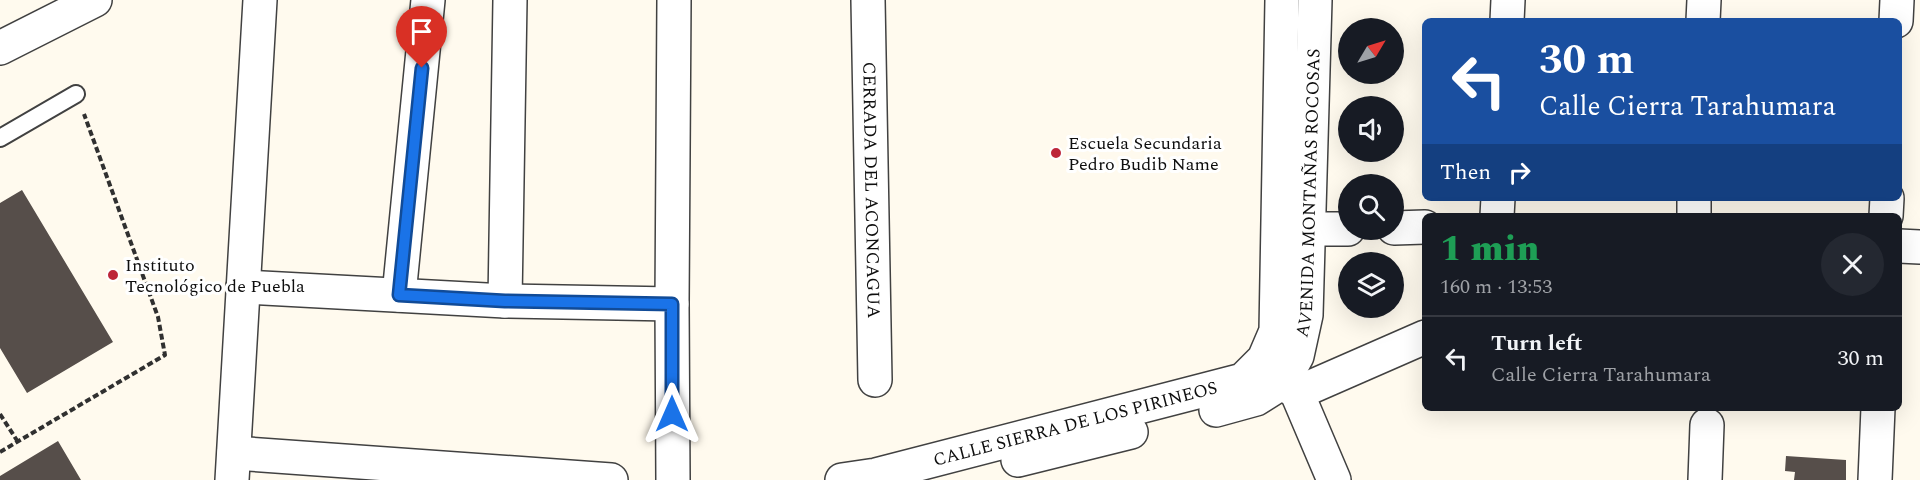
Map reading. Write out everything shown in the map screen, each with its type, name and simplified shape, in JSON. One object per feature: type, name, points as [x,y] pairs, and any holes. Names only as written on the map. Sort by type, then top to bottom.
[{"type":"street","points":[[0,48],[95,0]]},
{"type":"street","points":[[260,0],[233,466],[611,480]]},
{"type":"street","points":[[399,295],[428,0]]},
{"type":"street","points":[[505,301],[510,0]]},
{"type":"street","points":[[673,480],[674,0]]},
{"type":"street","name":"CERRADA DEL ACONCAGUA","points":[[868,0],[875,380]]},
{"type":"street","name":"AVENIDA MONTAÑAS ROCOSAS","points":[[1282,0],[1276,330],[1282,378]]},
{"type":"street","name":"AVENIDA MONTAÑAS ROCOSAS","points":[[1282,378],[1297,356],[1306,315],[1315,0]]},
{"type":"street","points":[[1507,18],[1508,0]]},
{"type":"street","points":[[1703,18],[1704,0]]},
{"type":"street","points":[[1896,18],[1897,0]]},
{"type":"street","points":[[1404,228],[1422,227]]},
{"type":"street","points":[[1310,229],[1338,228]]},
{"type":"street","points":[[1902,246],[1920,247]]},
{"type":"street","points":[[243,287],[505,301],[672,304]]},
{"type":"street","points":[[1334,480],[1282,378],[1422,338]]},
{"type":"street","name":"CALLE SIERRA DE LOS PIRINEOS","points":[[861,478],[1243,380],[1282,378]]},
{"type":"street","name":"CALLE SIERRA DE LOS PIRINEOS","points":[[931,480],[1068,449],[1256,399],[1282,378]]},
{"type":"street","points":[[1875,480],[1878,411]]},
{"type":"street","points":[[1705,480],[1707,425]]},
{"type":"lane","points":[[0,138],[76,94]]},
{"type":"path","points":[[0,452],[165,355],[158,317],[76,94]]},
{"type":"path","points":[[0,414],[18,442]]},
{"type":"building","points":[[22,190],[113,342],[27,393],[0,348],[0,203]]},
{"type":"building","points":[[58,441],[81,480],[0,480],[0,476]]},
{"type":"building","points":[[1786,456],[1846,460],[1846,480],[1794,480],[1795,472],[1785,471]]},
{"type":"place","name":"Escuela Secundaria Pedro Budib Name","points":[[1056,153]]},
{"type":"place","name":"Instituto Tecnológico de Puebla","points":[[113,275]]},
{"type":"route","points":[[422,68],[399,295],[505,301],[672,304],[672,414]]}]
